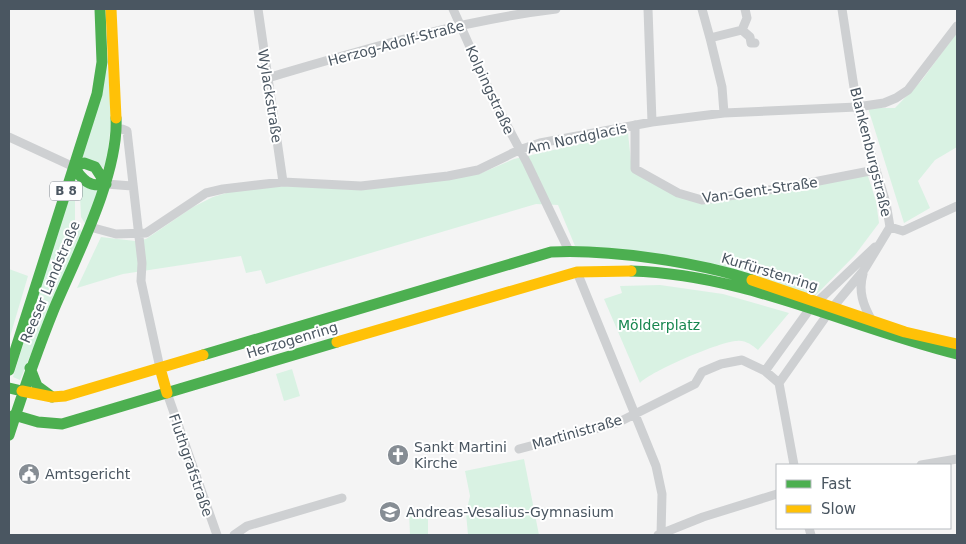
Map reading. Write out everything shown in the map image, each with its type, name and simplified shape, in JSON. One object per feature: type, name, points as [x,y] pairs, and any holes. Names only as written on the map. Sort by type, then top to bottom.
[{"type":"main road","name":"Reeser Landstraße","points":[[9,370],[97,94],[102,62],[100,9]]},
{"type":"main road","name":"Reeser Landstraße","points":[[22,391],[106,184],[117,128],[111,9]]},
{"type":"main road","points":[[84,164],[95,167],[106,184],[98,187],[90,186],[80,178],[74,167],[84,164]]},
{"type":"main road","points":[[569,251],[578,272]]},
{"type":"main road","name":"Kurfürstenring","points":[[569,251],[646,258],[706,268],[813,306]]},
{"type":"main road","name":"Herzogenring","points":[[9,388],[52,397],[65,396],[533,258],[569,251]]},
{"type":"main road","name":"Kurfürstenring","points":[[578,272],[626,270],[704,278],[745,287],[913,334],[957,344]]},
{"type":"main road","name":"Herzogenring","points":[[12,413],[28,421],[62,424],[500,293],[578,272]]},
{"type":"main road","name":"Kurfürstenring","points":[[830,311],[912,343],[957,354]]},
{"type":"main road","points":[[30,368],[36,386],[52,397]]},
{"type":"main road","points":[[160,368],[167,393]]},
{"type":"main road","name":"B 8","points":[[9,435],[12,413],[22,391]]},
{"type":"street","name":"Wylackstraße","points":[[258,9],[283,182]]},
{"type":"street","name":"Kolpingstraße","points":[[453,9],[569,251]]},
{"type":"street","name":"Herzog-Adolf-Straße","points":[[267,78],[406,38],[460,25],[556,9]]},
{"type":"street","points":[[648,9],[652,122]]},
{"type":"street","points":[[702,9],[722,87],[724,113]]},
{"type":"street","points":[[742,30],[747,18],[745,9]]},
{"type":"street","name":"Blankenburgstraße","points":[[830,311],[864,270],[890,227],[886,203],[853,107],[842,9]]},
{"type":"street","name":"Am Nordglacis","points":[[90,227],[116,234],[146,233],[206,193],[283,182],[360,186],[448,176],[478,170],[519,150],[540,144],[652,122],[724,113],[853,107],[884,103],[908,90],[957,26]]},
{"type":"street","points":[[710,38],[742,30]]},
{"type":"street","points":[[742,30],[750,37],[751,43],[755,43]]},
{"type":"street","name":"Van-Gent-Straße","points":[[635,125],[635,169],[691,199],[702,200],[733,196],[875,170]]},
{"type":"street","points":[[122,128],[127,131],[142,263],[141,281],[160,368]]},
{"type":"street","points":[[9,137],[74,167]]},
{"type":"street","points":[[106,184],[132,186]]},
{"type":"street","points":[[890,227],[903,231],[957,206]]},
{"type":"street","points":[[765,371],[813,306],[883,240]]},
{"type":"street","points":[[864,270],[860,285],[862,298],[872,321]]},
{"type":"street","points":[[578,272],[656,466],[662,494],[660,535],[776,494]]},
{"type":"street","points":[[779,384],[830,311]]},
{"type":"street","points":[[635,414],[695,384],[702,372],[721,364],[742,360],[765,371],[779,384],[794,464]]},
{"type":"street","name":"Fluthgrafstraße","points":[[167,393],[217,535]]},
{"type":"street","name":"Martinistraße","points":[[519,449],[617,423],[635,414]]},
{"type":"street","points":[[926,464],[957,458]]},
{"type":"street","points":[[234,535],[247,526],[342,498]]},
{"type":"green space","points":[[957,32],[957,147],[935,160],[918,181],[930,208],[904,223],[868,108],[895,108],[922,80]]},
{"type":"green space","points":[[106,54],[112,113],[106,169],[82,157]]},
{"type":"green space","points":[[628,133],[632,171],[692,201],[867,173],[876,201],[879,223],[855,255],[815,296],[575,246],[558,205],[536,204],[266,284],[261,270],[246,273],[241,256],[123,274],[77,288],[101,237],[135,241],[146,239],[193,207],[213,197],[233,191],[284,186],[361,190],[479,174],[514,159]]},
{"type":"green space","points":[[74,181],[99,192],[86,225],[81,217],[80,195],[72,188]]},
{"type":"green space","points":[[69,195],[75,199],[75,222],[82,232],[20,380],[13,377]]},
{"type":"green space","points":[[9,269],[28,276],[9,340]]},
{"type":"green space","name":"Mölderplatz","points":[[660,285],[723,294],[789,313],[758,350],[743,341],[729,342],[671,364],[640,383],[604,299],[622,293],[620,286]]},
{"type":"green space","points":[[292,369],[300,396],[284,401],[276,374]]},
{"type":"green space","points":[[524,459],[539,535],[468,535],[466,513],[470,496],[465,471]]},
{"type":"green space","points":[[409,511],[428,511],[428,535],[410,535]]},
{"type":"traffic: fast","points":[[9,370],[97,94],[102,62],[100,9]]},
{"type":"traffic: fast","points":[[9,435],[54,309],[104,189],[111,164],[116,118]]},
{"type":"traffic: fast","points":[[84,163],[95,167],[106,184],[95,185],[83,179],[74,167],[84,163]]},
{"type":"traffic: fast","points":[[203,355],[551,252],[599,253],[653,258],[680,262],[752,280]]},
{"type":"traffic: fast","points":[[631,271],[673,274],[715,281],[756,291],[916,343],[957,354]]},
{"type":"traffic: fast","points":[[14,415],[38,422],[62,424],[337,342]]},
{"type":"traffic: fast","points":[[30,368],[37,386],[52,397]]},
{"type":"traffic: fast","points":[[9,388],[22,391]]},
{"type":"traffic: slow","points":[[111,9],[116,118]]},
{"type":"traffic: slow","points":[[337,342],[577,272],[631,271]]},
{"type":"traffic: slow","points":[[752,280],[905,332],[957,344]]},
{"type":"traffic: slow","points":[[22,391],[52,397],[65,396],[203,355]]},
{"type":"traffic: slow","points":[[160,368],[167,393]]},
{"type":"place","name":"Sankt Martini Kirche","points":[[398,455]]},
{"type":"place","name":"Amtsgericht","points":[[29,474]]},
{"type":"place","name":"Andreas-Vesalius-Gymnasium","points":[[390,512]]}]
